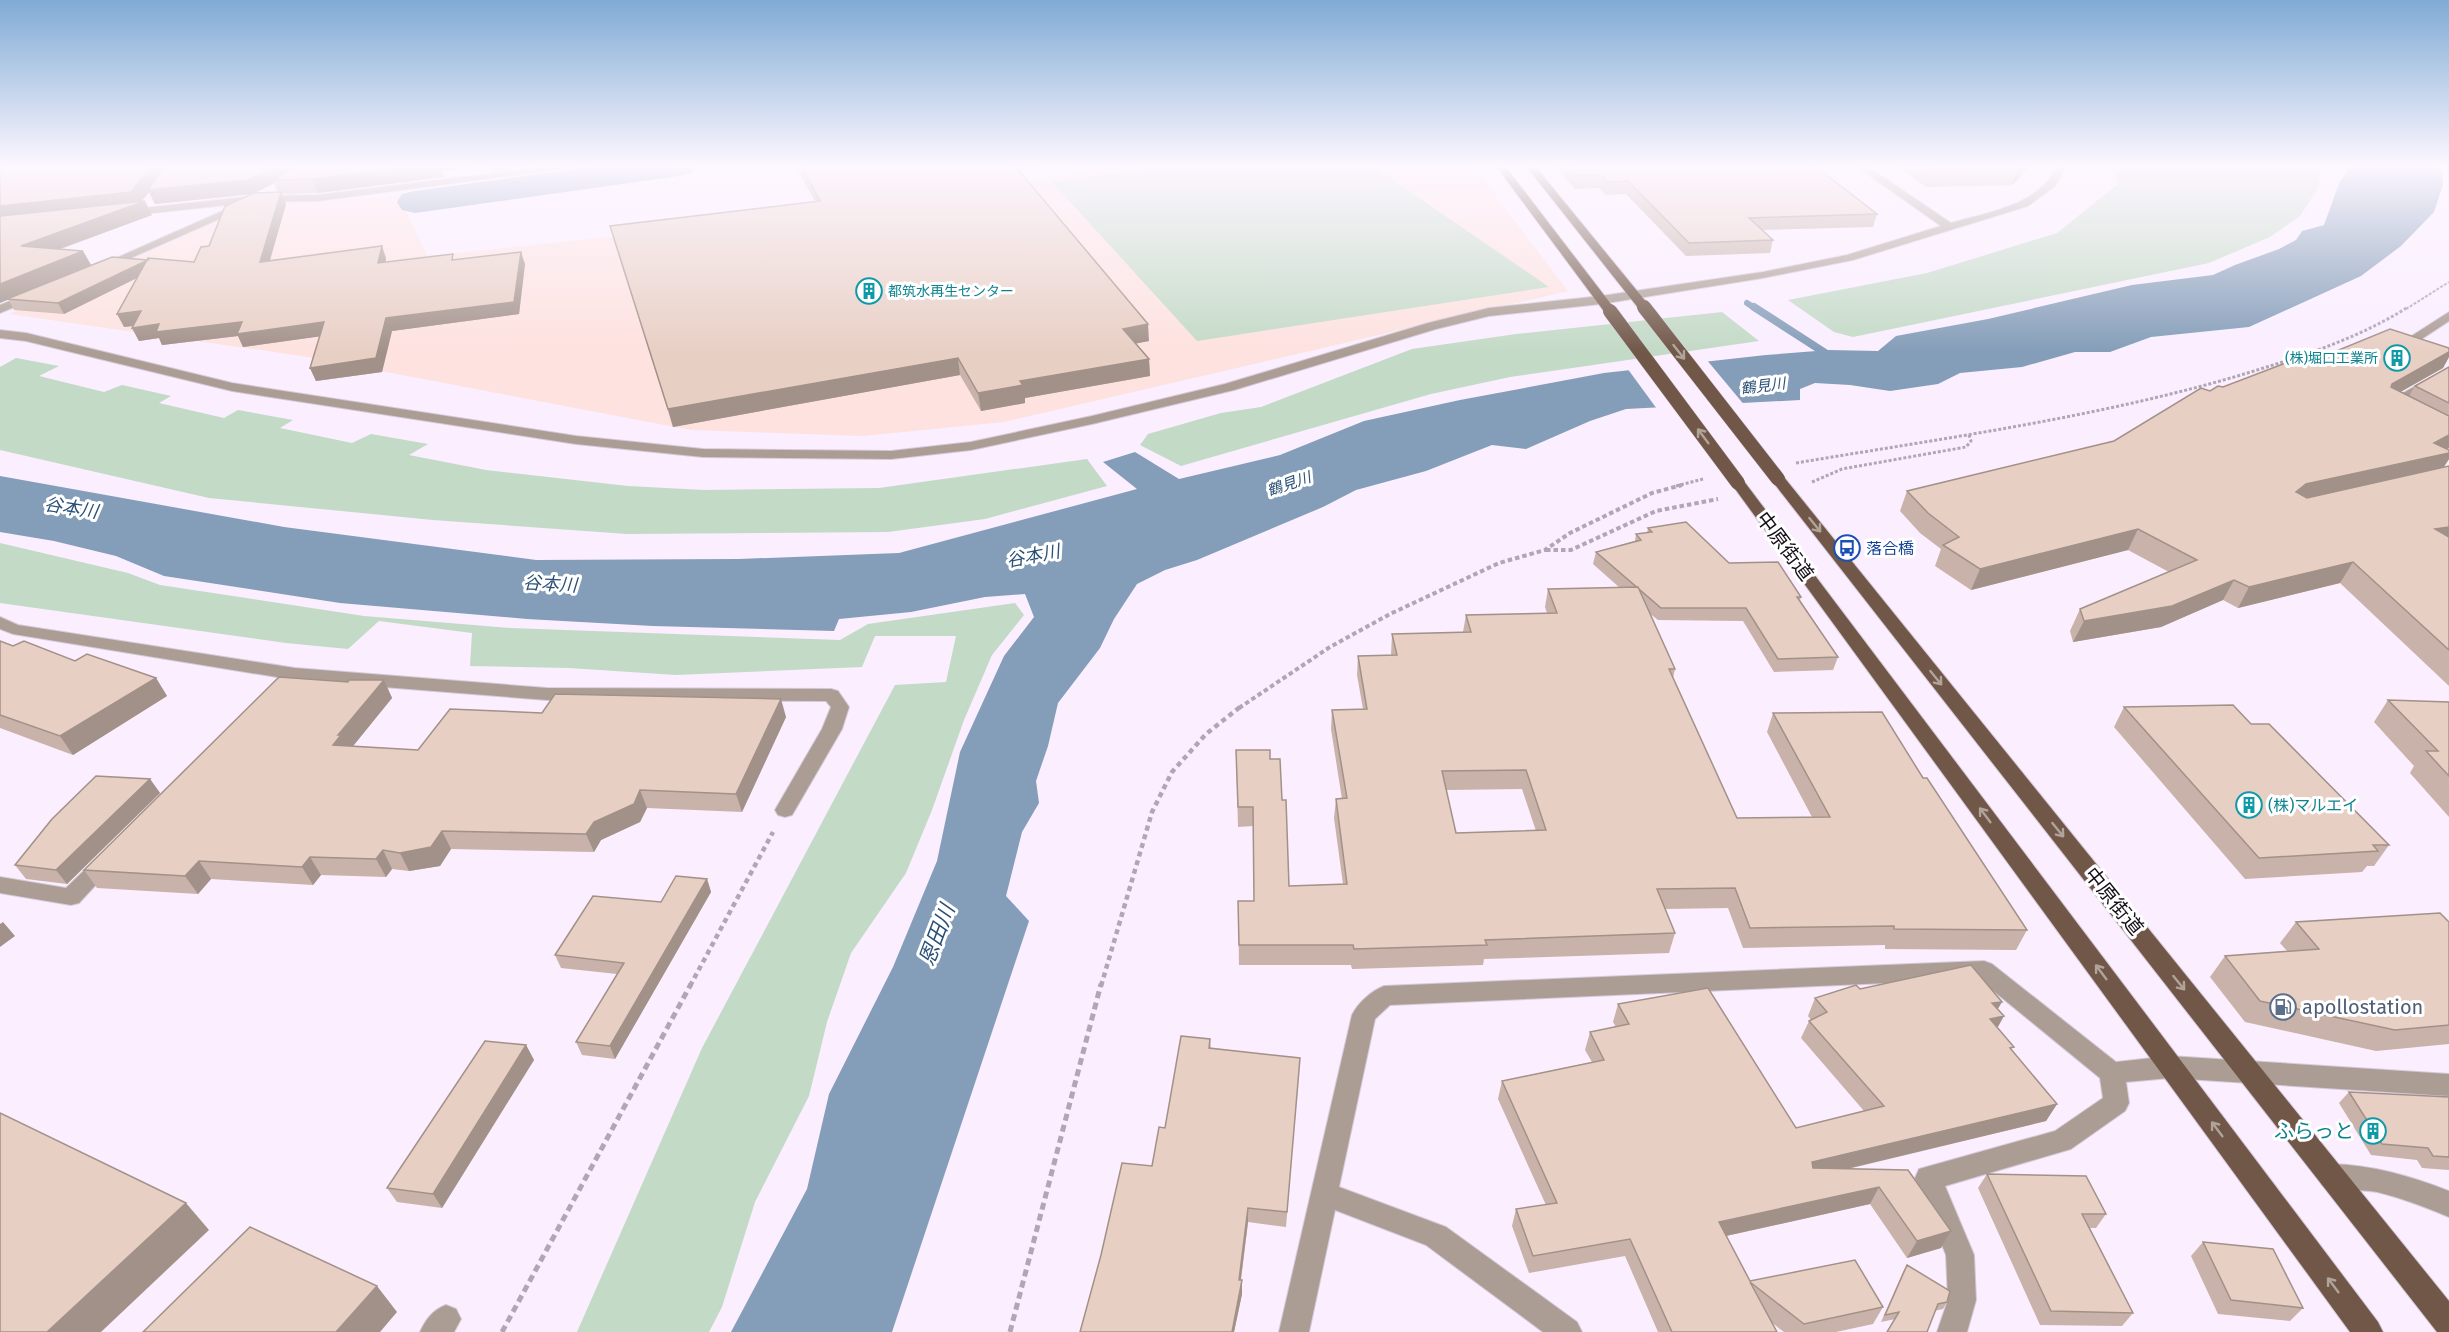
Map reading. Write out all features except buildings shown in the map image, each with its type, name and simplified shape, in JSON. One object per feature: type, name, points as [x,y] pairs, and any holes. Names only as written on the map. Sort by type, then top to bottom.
[{"type":"main road","points":[[1547,228],[1601,300]]},
{"type":"main road","points":[[1580,228],[1784,472]]},
{"type":"main road","name":"中原街道","points":[[1601,300],[2368,1332]]},
{"type":"main road","name":"中原街道","points":[[1784,472],[2331,1176],[2449,1324]]},
{"type":"street","points":[[92,271],[189,228]]},
{"type":"street","points":[[0,334],[26,337],[232,387],[576,440],[703,453],[891,455],[971,446],[1092,420],[1228,387],[1432,326],[1490,312],[1601,300],[1802,268],[1848,258],[1950,228]]},
{"type":"street","points":[[0,309],[41,292]]},
{"type":"street","points":[[2438,357],[2404,344],[2449,316]]},
{"type":"street","points":[[2409,415],[2389,405],[2449,371]]},
{"type":"street","points":[[0,622],[14,629],[295,674],[548,694],[831,695],[840,707],[832,729],[785,810]]},
{"type":"street","points":[[279,689],[295,674]]},
{"type":"street","points":[[0,885],[71,897],[119,849]]},
{"type":"street","points":[[1294,1332],[1364,1015],[1384,996],[1984,970],[2112,1073],[2116,1103],[2062,1141],[1928,1178],[1960,1255],[1962,1300],[1952,1332]]},
{"type":"street","points":[[2112,1073],[2170,1066],[2449,1085]]},
{"type":"street","points":[[2331,1176],[2353,1176],[2403,1185],[2449,1204]]},
{"type":"street","points":[[1323,1193],[1436,1236],[1567,1332]]},
{"type":"path","points":[[1784,472],[2140,404],[2224,381],[2318,351],[2365,332],[2449,282]]},
{"type":"path","points":[[1808,482],[1816,481],[1842,469],[1966,447],[1971,441],[1969,435]]},
{"type":"path","points":[[1545,550],[1570,533],[1652,493],[1709,478]]},
{"type":"path","points":[[1010,1332],[1107,963],[1152,812],[1172,772],[1206,734],[1255,695],[1330,647],[1390,614],[1499,563],[1545,550],[1570,550],[1656,511],[1721,498]]},
{"type":"path","points":[[502,1332],[785,810]]},
{"type":"shaded area","points":[[201,228],[414,228],[427,256],[677,228],[1520,228],[1568,291],[1004,422],[863,436],[691,430],[302,356],[9,314]]},
{"type":"green space","points":[[1094,228],[1463,228],[1549,287],[1197,341]]},
{"type":"green space","points":[[2063,228],[2283,228],[2270,237],[2209,263],[1853,337],[1834,332],[1788,300],[1927,273],[2057,233]]},
{"type":"green space","points":[[1722,312],[1759,341],[1510,377],[1431,394],[1181,466],[1140,445],[1148,434],[1221,413],[1261,407],[1412,349],[1516,334]]},
{"type":"green space","points":[[16,358],[59,366],[39,376],[104,392],[122,385],[171,396],[159,403],[224,418],[238,410],[293,420],[280,428],[352,443],[371,434],[428,444],[409,455],[486,470],[628,486],[704,490],[879,488],[1087,459],[1107,486],[985,519],[888,532],[627,534],[433,520],[209,498],[0,450],[0,367]]},
{"type":"green space","points":[[0,543],[128,573],[160,585],[364,616],[511,628],[840,640],[868,624],[1015,603],[1024,615],[992,655],[964,720],[932,810],[906,873],[851,953],[827,1022],[809,1096],[755,1202],[722,1307],[709,1332],[577,1332],[702,1048],[895,685],[946,682],[956,636],[875,636],[862,667],[676,675],[569,668],[470,666],[472,633],[379,621],[348,649],[286,643],[0,603]]},
{"type":"water","points":[[2312,228],[2418,228],[2401,246],[2361,276],[2249,327],[2151,337],[2110,352],[2075,352],[2022,367],[1960,373],[1938,384],[1890,391],[1815,383],[1800,389],[1800,400],[1626,409],[1590,421],[1526,449],[1492,445],[1426,471],[1356,490],[1323,507],[1197,560],[1165,570],[1137,584],[1114,619],[1100,648],[1058,703],[1048,746],[1036,781],[1039,803],[1022,832],[1006,896],[1029,921],[892,1332],[731,1332],[807,1189],[829,1094],[893,967],[937,861],[960,752],[1004,656],[1034,617],[1025,594],[985,597],[911,612],[839,619],[834,631],[653,626],[527,619],[340,603],[164,576],[116,556],[54,541],[0,532],[0,476],[284,527],[536,560],[739,559],[899,553],[1137,489],[1103,462],[1135,452],[1179,479],[1280,455],[1364,421],[1604,373],[1766,355],[1829,350],[1878,351],[1896,336],[1988,319],[2132,285],[2213,275],[2279,249],[2296,240],[2302,231]]},
{"type":"pier","points":[[1706,359],[1746,407],[1699,410],[1657,409],[1627,368]]},
{"type":"waterway","points":[[1747,303],[1756,309]]},
{"type":"waterway","points":[[1754,307],[1833,358]]},
{"type":"place","name":"都筑水再生センター","points":[[869,291]]},
{"type":"place","name":"(株)堀口工業所","points":[[2397,358]]},
{"type":"place","name":"落合橋","points":[[1847,548]]},
{"type":"place","name":"(株)マルエイ","points":[[2249,805]]},
{"type":"place","name":"apollostation","points":[[2283,1007]]},
{"type":"place","name":"ふらっと","points":[[2373,1131]]},
{"type":"water label","name":"鶴見川","points":[[1763,386]]},
{"type":"water label","name":"鶴見川","points":[[1289,484]]},
{"type":"water label","name":"谷本川","points":[[71,508]]},
{"type":"water label","name":"谷本川","points":[[1033,556]]},
{"type":"water label","name":"谷本川","points":[[550,584]]},
{"type":"water label","name":"恩田川","points":[[937,935]]}]
